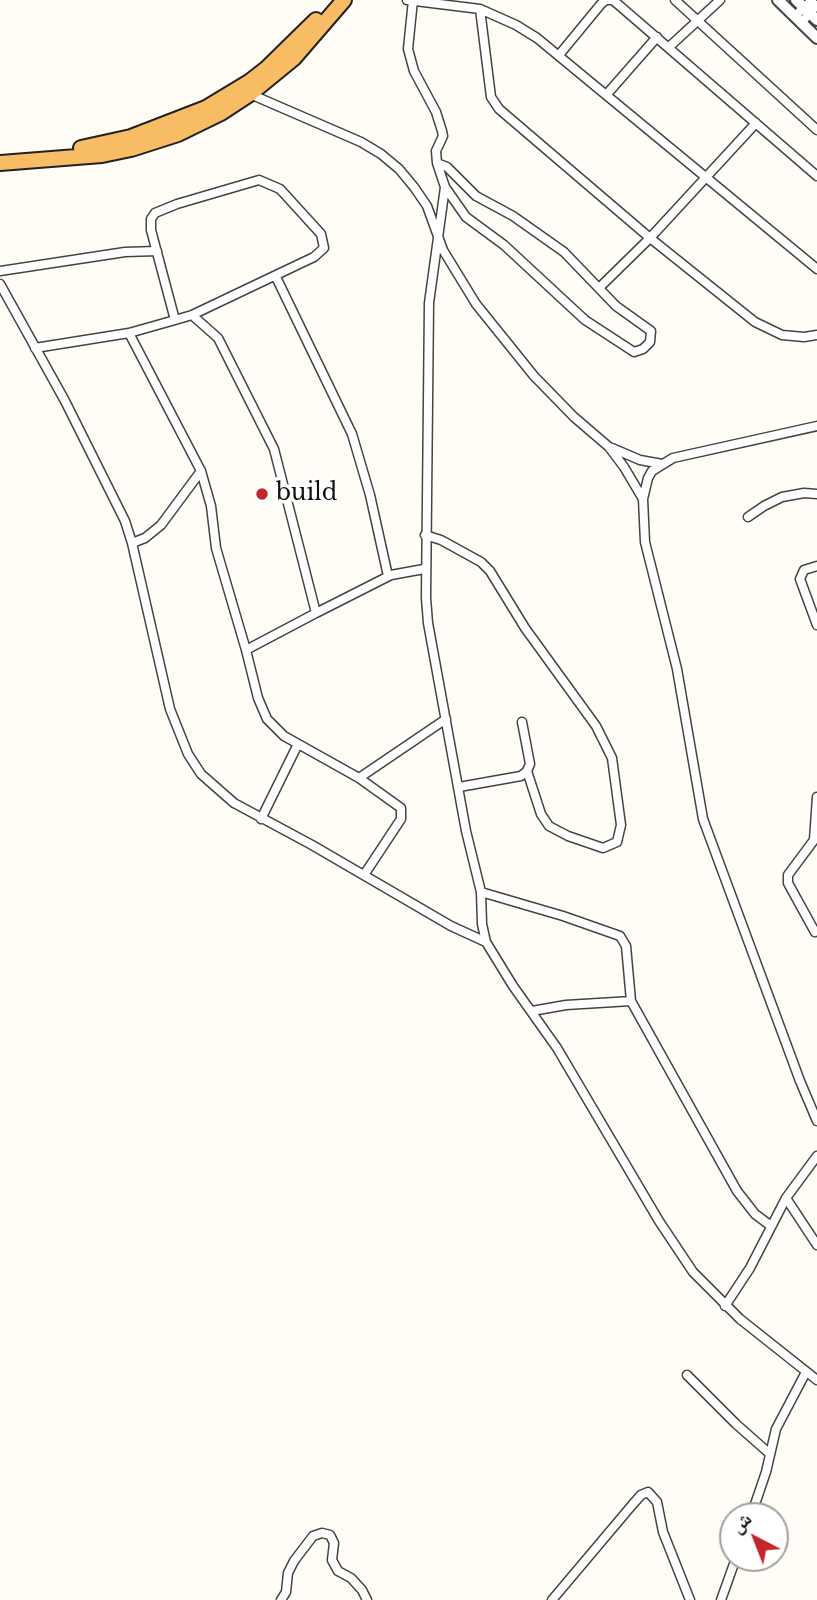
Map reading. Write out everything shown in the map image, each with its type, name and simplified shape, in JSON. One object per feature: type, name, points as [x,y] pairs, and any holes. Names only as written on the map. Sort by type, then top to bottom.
[{"type":"highway","points":[[0,153],[94,147],[131,137],[206,108],[267,68],[313,24],[333,0]]},
{"type":"highway","points":[[0,163],[83,158],[131,149],[178,134],[221,113],[250,94],[294,58],[344,0]]},
{"type":"street","points":[[559,55],[606,0],[612,0],[817,176]]},
{"type":"street","points":[[675,0],[817,130]]},
{"type":"street","points":[[669,47],[720,0]]},
{"type":"street","points":[[778,0],[817,38]]},
{"type":"street","points":[[437,163],[446,167],[476,196],[513,216],[553,243],[616,306],[651,331],[652,338],[643,349],[637,352],[631,350],[585,320],[504,245],[466,217],[444,187],[437,163],[436,151],[443,136],[442,131],[436,112],[414,71],[408,49],[411,1],[480,9],[516,25],[559,55],[817,269]]},
{"type":"street","points":[[798,20],[809,8]]},
{"type":"street","points":[[480,9],[491,97],[495,105],[650,238],[765,329],[792,337],[817,335]]},
{"type":"street","points":[[607,94],[657,37]]},
{"type":"street","points":[[250,94],[361,142],[381,154],[414,187],[427,206],[443,250],[458,278],[495,329],[554,397],[609,447],[625,467],[643,499]]},
{"type":"street","points":[[598,288],[650,238],[756,122]]},
{"type":"street","points":[[35,348],[129,333],[175,320],[192,315],[276,277],[321,253],[324,243],[317,229],[291,198],[280,189],[259,180],[242,183],[155,213],[150,223],[175,320]]},
{"type":"street","points":[[444,187],[429,303],[429,439],[424,569],[428,623],[466,831],[481,891],[482,924],[486,942],[557,1048],[693,1272],[725,1306],[817,1380]]},
{"type":"street","points":[[0,271],[125,252],[157,251]]},
{"type":"street","points":[[276,277],[352,434],[370,495],[388,576]]},
{"type":"street","points":[[0,284],[65,401],[113,496],[132,543],[170,709],[188,754],[201,774],[229,800],[261,819],[451,926],[486,942]]},
{"type":"street","points":[[192,315],[218,338],[274,449],[316,613]]},
{"type":"street","points":[[129,333],[201,471],[211,506],[216,548],[258,698],[267,719],[276,730],[359,778],[401,808],[402,815],[396,828],[364,875]]},
{"type":"street","points":[[817,426],[686,454],[662,464],[648,478],[643,499],[645,542],[677,669],[703,819],[817,1121]]},
{"type":"street","points":[[609,447],[629,457],[662,464]]},
{"type":"street","points":[[132,543],[145,538],[162,525],[201,471]]},
{"type":"street","points":[[748,517],[782,497],[804,493],[817,494]]},
{"type":"street","points":[[425,535],[481,562],[490,570],[525,628],[596,726],[612,758],[621,825],[617,842],[603,848],[549,826],[541,814],[527,771]]},
{"type":"street","points":[[817,566],[804,570],[800,579],[817,625]]},
{"type":"street","points":[[246,650],[388,576],[424,569]]},
{"type":"street","points":[[359,778],[446,719]]},
{"type":"street","points":[[459,787],[522,776],[527,771],[530,764],[522,722]]},
{"type":"street","points":[[261,819],[298,744]]},
{"type":"street","points":[[816,933],[791,889],[788,875],[814,840],[817,797]]},
{"type":"street","points":[[481,891],[563,915],[618,935],[626,946],[631,1001],[737,1191],[755,1214],[771,1226]]},
{"type":"street","points":[[532,1012],[566,1004],[631,1001]]},
{"type":"street","points":[[725,1306],[750,1268],[786,1198],[817,1156]]},
{"type":"street","points":[[786,1198],[817,1245]]},
{"type":"street","points":[[755,1502],[780,1419],[806,1372]]},
{"type":"street","points":[[687,1375],[770,1454]]},
{"type":"street","points":[[552,1600],[633,1504],[648,1492],[657,1502],[663,1532],[690,1600]]},
{"type":"street","points":[[281,1600],[286,1592],[288,1573],[294,1561],[313,1536],[322,1533],[330,1535],[334,1543],[332,1560],[338,1571],[351,1578],[367,1600]]},
{"type":"street","points":[[720,1600],[731,1572]]},
{"type":"place","name":"build","points":[[262,494]]}]
